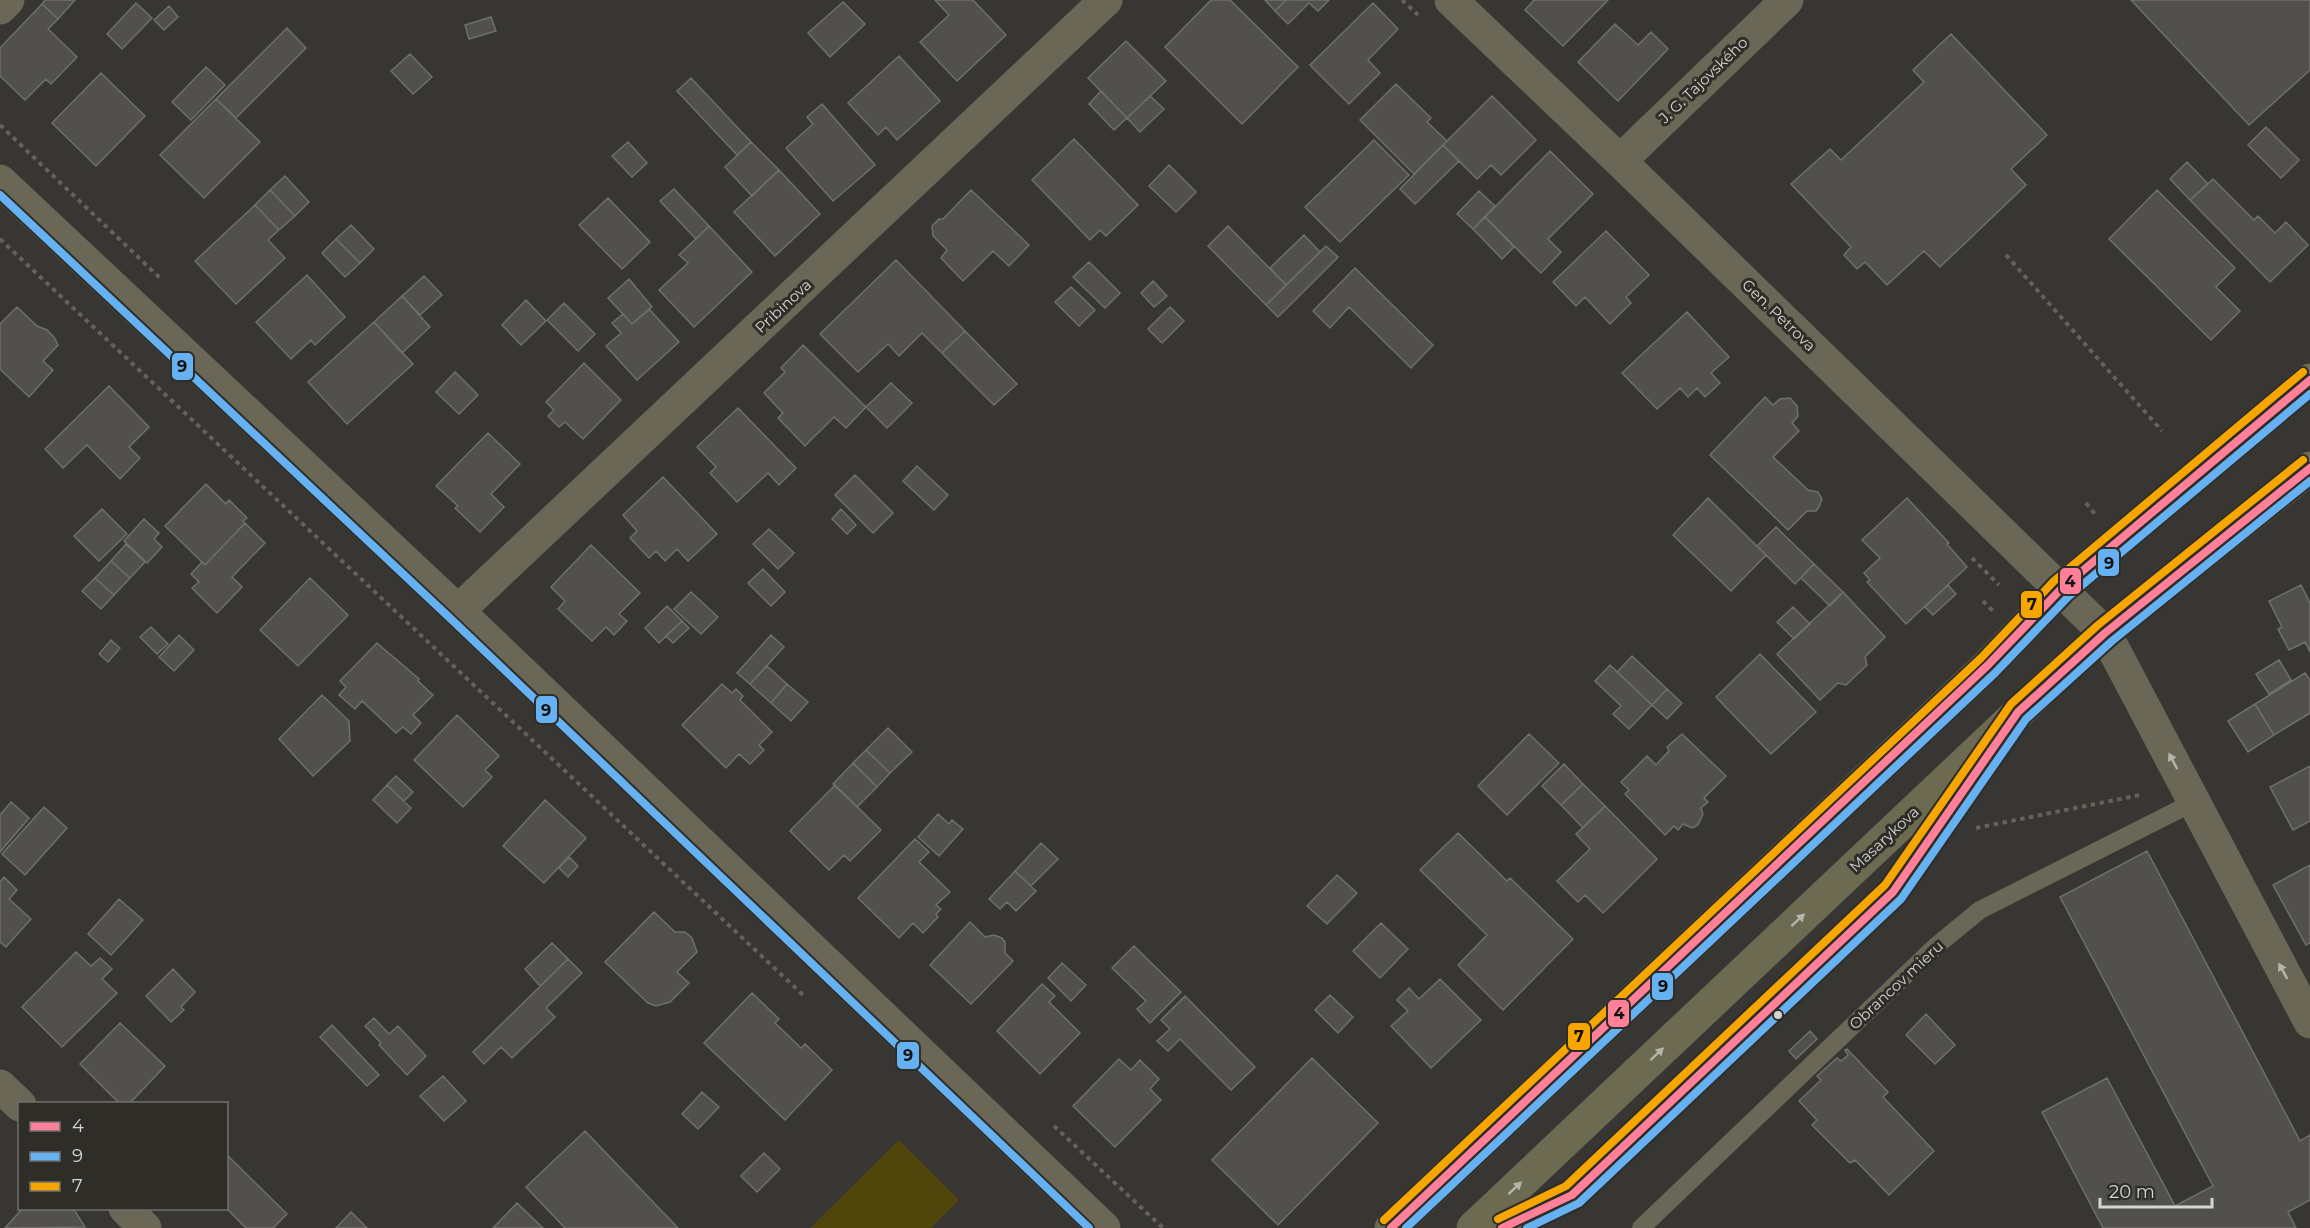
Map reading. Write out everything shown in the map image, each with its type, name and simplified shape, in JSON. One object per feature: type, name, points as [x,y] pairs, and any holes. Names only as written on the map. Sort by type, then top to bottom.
[{"type":"main road","points":[[1391,1228],[1988,665],[2061,590],[2310,380]]},
{"type":"main road","name":"Masarykova","points":[[1473,1228],[2018,712],[2105,633],[2310,468]]},
{"type":"street","points":[[0,8],[8,0]]},
{"type":"street","name":"Pribinova","points":[[458,611],[1106,0]]},
{"type":"street","name":"Gen. Petrova","points":[[1451,0],[1620,161],[2105,633]]},
{"type":"street","name":"J. G. Tajovského","points":[[1620,161],[1787,0]]},
{"type":"street","points":[[0,181],[458,611],[1104,1228]]},
{"type":"street","points":[[2105,633],[2310,1022]]},
{"type":"street","points":[[0,1086],[18,1103]]},
{"type":"street","points":[[126,1210],[145,1228]]},
{"type":"lane","points":[[1502,1228],[1572,1195],[1893,892],[2018,712]]},
{"type":"lane","name":"Obrancov mieru","points":[[1641,1228],[1936,946],[1980,910],[2190,794]]},
{"type":"path","points":[[0,239],[810,1001]]},
{"type":"path","points":[[2006,255],[2162,431]]},
{"type":"path","points":[[1976,828],[2190,794]]},
{"type":"shaded area","points":[[899,1140],[959,1200],[931,1228],[810,1228]]},
{"type":"building","points":[[45,0],[75,0],[58,19],[42,4]]},
{"type":"building","points":[[935,0],[973,0],[1006,35],[957,81],[920,42],[949,15]]},
{"type":"building","points":[[1211,0],[1230,0],[1298,67],[1242,124],[1165,47]]},
{"type":"building","points":[[1265,0],[1286,0],[1275,11]]},
{"type":"building","points":[[1286,0],[1329,0],[1318,11],[1309,3],[1288,24],[1275,11]]},
{"type":"building","points":[[1534,0],[1608,0],[1563,46],[1525,10]]},
{"type":"building","points":[[2131,0],[2310,0],[2310,70],[2249,125]]},
{"type":"building","points":[[843,2],[865,24],[830,57],[808,33]]},
{"type":"building","points":[[136,3],[152,18],[122,49],[107,34]]},
{"type":"building","points":[[1373,3],[1398,29],[1368,60],[1380,73],[1349,104],[1310,65]]},
{"type":"building","points":[[42,4],[58,19],[48,29],[77,57],[51,84],[46,79],[25,100],[0,76],[0,48]]},
{"type":"building","points":[[169,6],[178,17],[164,30],[154,20]]},
{"type":"building","points":[[491,17],[496,31],[469,39],[465,25]]},
{"type":"building","points":[[1615,24],[1638,45],[1651,32],[1668,49],[1618,101],[1578,62]]},
{"type":"building","points":[[287,28],[306,48],[236,118],[216,99]]},
{"type":"building","points":[[1951,34],[2047,135],[2011,169],[2026,185],[1940,267],[1924,251],[1887,285],[1865,262],[1857,269],[1844,255],[1851,247],[1791,184],[1830,149],[1841,160],[1924,82],[1913,70]]},
{"type":"building","points":[[1126,41],[1166,81],[1127,118],[1088,78]]},
{"type":"building","points":[[410,54],[432,77],[413,94],[391,71]]},
{"type":"building","points":[[899,56],[940,101],[897,140],[886,127],[878,135],[848,103]]},
{"type":"building","points":[[206,67],[225,85],[191,120],[172,102]]},
{"type":"building","points":[[101,73],[145,116],[96,166],[52,123]]},
{"type":"building","points":[[691,78],[751,142],[737,155],[677,91]]},
{"type":"building","points":[[1396,84],[1431,118],[1427,122],[1447,141],[1414,174],[1360,120]]},
{"type":"building","points":[[1101,91],[1127,118],[1114,130],[1089,104]]},
{"type":"building","points":[[1150,96],[1164,109],[1140,132],[1127,118]]},
{"type":"building","points":[[1492,96],[1536,140],[1501,175],[1491,165],[1477,179],[1443,145]]},
{"type":"building","points":[[216,99],[260,142],[204,198],[160,155]]},
{"type":"building","points":[[822,104],[875,165],[833,201],[786,148],[813,124],[807,117]]},
{"type":"building","points":[[2266,127],[2299,160],[2281,178],[2248,145]]},
{"type":"building","points":[[1074,139],[1138,205],[1106,236],[1100,230],[1090,240],[1032,180]]},
{"type":"building","points":[[1374,140],[1409,175],[1340,242],[1305,207]]},
{"type":"building","points":[[628,142],[647,163],[632,177],[612,156]]},
{"type":"building","points":[[751,142],[779,170],[752,196],[725,167]]},
{"type":"building","points":[[1443,145],[1459,161],[1415,204],[1400,189]]},
{"type":"building","points":[[1550,151],[1593,194],[1548,239],[1561,252],[1541,273],[1485,217]]},
{"type":"building","points":[[2187,162],[2208,184],[2190,200],[2170,179]]},
{"type":"building","points":[[1169,165],[1196,192],[1176,212],[1149,186]]},
{"type":"building","points":[[779,170],[820,214],[775,256],[734,212]]},
{"type":"building","points":[[285,176],[309,202],[295,216],[270,190]]},
{"type":"building","points":[[2213,179],[2254,220],[2258,216],[2275,233],[2286,222],[2308,245],[2270,282],[2190,200]]},
{"type":"building","points":[[674,189],[709,226],[696,239],[660,201]]},
{"type":"building","points":[[270,190],[295,216],[279,230],[255,205]]},
{"type":"building","points":[[971,190],[1029,245],[1009,266],[993,251],[963,281],[941,258],[947,250],[933,236],[932,226],[939,219],[943,219]]},
{"type":"building","points":[[2157,190],[2235,268],[2216,287],[2240,311],[2211,340],[2109,239]]},
{"type":"building","points":[[1479,191],[1495,206],[1473,229],[1457,214]]},
{"type":"building","points":[[608,198],[650,242],[622,269],[579,225]]},
{"type":"building","points":[[255,205],[279,230],[268,240],[285,258],[236,304],[195,261]]},
{"type":"building","points":[[1485,217],[1514,247],[1502,259],[1473,229]]},
{"type":"building","points":[[351,225],[374,249],[360,263],[336,239]]},
{"type":"building","points":[[709,226],[752,272],[694,327],[659,290],[688,263],[679,255]]},
{"type":"building","points":[[1228,226],[1286,285],[1266,305],[1208,246]]},
{"type":"building","points":[[1606,231],[1649,275],[1626,297],[1631,303],[1610,324],[1585,297],[1576,306],[1553,282]]},
{"type":"building","points":[[1304,235],[1320,252],[1286,285],[1270,268]]},
{"type":"building","points":[[336,239],[360,263],[345,277],[322,253]]},
{"type":"building","points":[[1326,246],[1338,257],[1278,317],[1266,305]]},
{"type":"building","points":[[896,260],[965,331],[942,353],[922,333],[899,356],[888,344],[858,372],[820,334]]},
{"type":"building","points":[[1089,262],[1120,293],[1105,308],[1073,277]]},
{"type":"building","points":[[1355,268],[1433,345],[1411,368],[1349,307],[1330,328],[1313,311]]},
{"type":"building","points":[[307,275],[345,317],[315,345],[311,340],[291,359],[256,322]]},
{"type":"building","points":[[424,276],[442,295],[420,315],[402,296]]},
{"type":"building","points":[[629,279],[652,307],[632,324],[608,298]]},
{"type":"building","points":[[1153,281],[1167,296],[1154,307],[1141,293]]},
{"type":"building","points":[[1071,287],[1095,310],[1079,326],[1055,302]]},
{"type":"building","points":[[402,296],[430,327],[402,353],[374,322]]},
{"type":"building","points":[[526,300],[546,321],[521,345],[502,325]]},
{"type":"building","points":[[564,303],[595,334],[578,351],[547,320]]},
{"type":"building","points":[[17,307],[37,326],[47,330],[58,345],[43,361],[53,370],[29,397],[0,369],[0,324]]},
{"type":"building","points":[[1170,307],[1184,321],[1162,343],[1148,329]]},
{"type":"building","points":[[649,309],[679,342],[637,380],[606,346],[621,333],[612,323],[623,314],[632,324]]},
{"type":"building","points":[[1687,312],[1729,357],[1711,373],[1720,383],[1705,397],[1697,388],[1688,397],[1680,388],[1657,409],[1622,373]]},
{"type":"building","points":[[374,322],[413,364],[347,424],[308,382]]},
{"type":"building","points":[[965,331],[1017,384],[994,405],[942,353]]},
{"type":"building","points":[[803,345],[866,407],[846,428],[834,417],[805,446],[778,418],[783,413],[764,393],[785,372],[781,368]]},
{"type":"building","points":[[584,363],[621,400],[583,439],[565,422],[559,427],[548,416],[554,410],[546,402]]},
{"type":"building","points":[[455,372],[478,395],[459,414],[436,392]]},
{"type":"building","points":[[891,383],[912,403],[887,428],[866,407]]},
{"type":"building","points":[[109,386],[149,427],[129,447],[140,458],[120,479],[87,445],[63,468],[45,449]]},
{"type":"building","points":[[1765,397],[1773,405],[1780,399],[1790,398],[1797,406],[1798,416],[1792,423],[1799,431],[1773,457],[1808,490],[1818,492],[1822,499],[1816,511],[1807,511],[1788,530],[1710,455]]},
{"type":"building","points":[[738,408],[796,468],[779,485],[768,473],[737,502],[710,473],[716,467],[697,447]]},
{"type":"building","points":[[488,433],[520,464],[491,494],[504,507],[480,532],[455,508],[458,506],[436,486]]},
{"type":"building","points":[[917,466],[948,495],[934,510],[903,481]]},
{"type":"building","points":[[855,475],[893,513],[873,533],[835,495]]},
{"type":"building","points":[[663,477],[717,534],[688,561],[677,549],[665,561],[656,551],[649,558],[630,538],[637,531],[623,515]]},
{"type":"building","points":[[206,484],[226,504],[229,500],[247,518],[243,521],[245,523],[205,565],[165,526]]},
{"type":"building","points":[[1708,498],[1766,555],[1731,591],[1673,535]]},
{"type":"building","points":[[1907,498],[1949,543],[1947,544],[1967,567],[1906,624],[1867,582],[1870,580],[1864,573],[1880,558],[1862,540]]},
{"type":"building","points":[[102,509],[127,534],[99,561],[74,536]]},
{"type":"building","points":[[841,509],[856,525],[847,534],[832,519]]},
{"type":"building","points":[[144,519],[159,533],[154,539],[162,547],[147,563],[124,541]]},
{"type":"building","points":[[245,523],[265,543],[232,577],[242,587],[217,613],[192,588],[199,582],[191,574],[202,562],[205,565]]},
{"type":"building","points":[[1776,527],[1814,564],[1795,584],[1757,546]]},
{"type":"building","points":[[769,529],[794,553],[778,569],[753,544]]},
{"type":"building","points":[[126,544],[145,562],[130,578],[111,561]]},
{"type":"building","points":[[591,545],[640,593],[619,614],[627,621],[614,635],[606,627],[592,641],[558,609],[565,601],[551,587]]},
{"type":"building","points":[[111,561],[130,578],[114,595],[95,578]]},
{"type":"building","points":[[1814,564],[1843,592],[1830,606],[1801,578]]},
{"type":"building","points":[[763,569],[785,592],[771,606],[748,583]]},
{"type":"building","points":[[95,578],[114,595],[101,609],[82,591]]},
{"type":"building","points":[[310,578],[348,615],[298,666],[260,630]]},
{"type":"building","points":[[1948,585],[1956,594],[1933,615],[1925,607]]},
{"type":"building","points":[[2301,585],[2310,603],[2310,652],[2305,642],[2289,650],[2278,629],[2282,627],[2269,601]]},
{"type":"building","points":[[691,592],[718,617],[701,634],[674,609]]},
{"type":"building","points":[[1843,592],[1885,637],[1865,657],[1867,665],[1846,685],[1838,683],[1820,700],[1777,654]]},
{"type":"building","points":[[667,606],[682,621],[659,643],[645,628]]},
{"type":"building","points":[[1793,607],[1810,624],[1794,639],[1777,622]]},
{"type":"building","points":[[682,621],[689,628],[673,643],[666,636]]},
{"type":"building","points":[[151,627],[168,644],[157,654],[140,637]]},
{"type":"building","points":[[179,635],[194,650],[174,671],[159,657]]},
{"type":"building","points":[[771,635],[784,647],[750,684],[737,673]]},
{"type":"building","points":[[111,640],[120,648],[108,662],[99,654]]},
{"type":"building","points":[[377,643],[419,679],[418,681],[433,695],[413,715],[421,723],[411,734],[403,727],[396,733],[362,701],[355,709],[339,695],[346,687],[340,681]]},
{"type":"building","points":[[1760,654],[1816,712],[1771,754],[1716,697]]},
{"type":"building","points":[[1632,656],[1667,689],[1652,705],[1617,672]]},
{"type":"building","points":[[2279,660],[2291,680],[2269,694],[2256,674]]},
{"type":"building","points":[[1610,665],[1652,705],[1629,729],[1613,714],[1621,706],[1595,681]]},
{"type":"building","points":[[767,666],[787,684],[771,703],[750,684]]},
{"type":"building","points":[[2305,673],[2310,680],[2310,713],[2274,735],[2255,704]]},
{"type":"building","points":[[722,684],[732,693],[736,689],[743,696],[740,700],[772,732],[759,745],[764,750],[750,764],[739,754],[726,768],[682,725]]},
{"type":"building","points":[[787,684],[808,702],[791,721],[771,703]]},
{"type":"building","points":[[1667,689],[1682,703],[1667,719],[1652,705]]},
{"type":"building","points":[[322,695],[349,721],[350,741],[313,776],[279,739]]},
{"type":"building","points":[[2255,704],[2274,735],[2248,752],[2228,721]]},
{"type":"building","points":[[457,715],[499,756],[485,770],[492,777],[463,807],[414,760]]},
{"type":"building","points":[[888,728],[912,752],[890,773],[866,750]]},
{"type":"building","points":[[1529,734],[1559,763],[1507,815],[1478,786]]},
{"type":"building","points":[[1682,734],[1726,776],[1704,798],[1708,802],[1701,808],[1703,814],[1698,825],[1692,828],[1683,824],[1678,830],[1674,826],[1665,835],[1625,794],[1629,790],[1621,782],[1647,756],[1656,765],[1669,751],[1667,747]]},
{"type":"building","points":[[866,750],[890,773],[877,787],[853,763]]},
{"type":"building","points":[[853,763],[877,787],[857,807],[833,784]]},
{"type":"building","points":[[1564,764],[1583,784],[1561,805],[1542,786]]},
{"type":"building","points":[[2310,766],[2310,821],[2293,830],[2270,787]]},
{"type":"building","points":[[396,776],[413,792],[404,801],[387,785]]},
{"type":"building","points":[[1583,784],[1605,806],[1583,828],[1561,805]]},
{"type":"building","points":[[387,785],[411,808],[397,823],[373,800]]},
{"type":"building","points":[[835,785],[881,830],[850,861],[844,855],[829,870],[790,831]]},
{"type":"building","points":[[545,800],[586,838],[544,883],[503,846]]},
{"type":"building","points":[[11,802],[29,818],[0,852],[0,815]]},
{"type":"building","points":[[1605,806],[1657,859],[1603,913],[1585,895],[1578,902],[1557,881],[1590,849],[1576,834]]},
{"type":"building","points":[[44,807],[67,828],[25,875],[2,854]]},
{"type":"building","points":[[938,814],[949,824],[952,820],[963,829],[939,856],[918,837]]},
{"type":"building","points":[[1458,833],[1507,881],[1510,878],[1573,939],[1503,1010],[1458,965],[1487,935],[1420,870]]},
{"type":"building","points":[[915,839],[929,852],[919,862],[950,892],[936,905],[941,909],[936,914],[938,917],[923,933],[913,923],[899,938],[858,898]]},
{"type":"building","points":[[1041,843],[1058,859],[1031,886],[1015,871]]},
{"type":"building","points":[[2147,851],[2300,1141],[2310,1135],[2310,1200],[2288,1212],[2296,1228],[2103,1228],[2042,1112],[2107,1078],[2175,1206],[2213,1186],[2060,897]]},
{"type":"building","points":[[569,857],[578,866],[568,877],[559,868]]},
{"type":"building","points":[[2310,865],[2310,943],[2306,945],[2273,885]]},
{"type":"building","points":[[1015,871],[1036,891],[1016,911],[1007,902],[1000,909],[989,899]]},
{"type":"building","points":[[1337,875],[1357,893],[1327,924],[1307,906]]},
{"type":"building","points":[[4,877],[17,890],[9,899],[31,919],[6,947],[0,942],[0,882]]},
{"type":"building","points":[[119,899],[143,920],[111,955],[88,934]]},
{"type":"building","points":[[654,912],[675,932],[685,932],[692,938],[697,952],[677,972],[689,983],[670,1002],[656,1006],[648,1003],[605,962]]},
{"type":"building","points":[[970,922],[985,937],[994,935],[1002,938],[1005,942],[1005,953],[1013,961],[971,1004],[930,965]]},
{"type":"building","points":[[1381,923],[1408,949],[1380,978],[1353,951]]},
{"type":"building","points":[[552,943],[568,959],[540,986],[525,969]]},
{"type":"building","points":[[1134,946],[1181,992],[1150,1023],[1137,1009],[1146,1001],[1112,968]]},
{"type":"building","points":[[76,952],[91,966],[100,958],[112,969],[102,979],[117,993],[62,1047],[22,1007]]},
{"type":"building","points":[[568,959],[582,973],[546,1008],[555,1017],[512,1058],[501,1047],[484,1064],[473,1052]]},
{"type":"building","points":[[1062,963],[1086,985],[1071,1001],[1048,978]]},
{"type":"building","points":[[173,969],[195,992],[181,1007],[184,1010],[171,1022],[146,996]]},
{"type":"building","points":[[1440,979],[1481,1020],[1431,1068],[1391,1026],[1408,1011],[1397,1000],[1409,988],[1419,999]]},
{"type":"building","points":[[1042,984],[1055,996],[1049,1002],[1080,1033],[1040,1074],[997,1031]]},
{"type":"building","points":[[752,993],[779,1019],[775,1023],[801,1048],[805,1044],[832,1070],[785,1120],[704,1043]]},
{"type":"building","points":[[1330,995],[1353,1017],[1338,1033],[1315,1010]]},
{"type":"building","points":[[1185,996],[1255,1067],[1231,1090],[1180,1039],[1168,1051],[1157,1041],[1170,1029],[1161,1020]]},
{"type":"building","points":[[1926,1014],[1955,1045],[1935,1064],[1906,1035]]},
{"type":"building","points":[[374,1018],[389,1034],[398,1026],[426,1056],[407,1075],[365,1026]]},
{"type":"building","points":[[120,1023],[165,1066],[131,1102],[118,1102],[80,1064]]},
{"type":"building","points":[[332,1025],[379,1075],[367,1086],[320,1037]]},
{"type":"building","points":[[1810,1031],[1817,1039],[1796,1059],[1789,1051]]},
{"type":"building","points":[[1847,1049],[1888,1092],[1883,1097],[1934,1151],[1889,1195],[1855,1160],[1850,1163],[1812,1125],[1817,1120],[1799,1101],[1821,1080],[1817,1076],[1837,1058],[1841,1061],[1848,1055],[1845,1050]]},
{"type":"building","points":[[1312,1058],[1378,1123],[1278,1225],[1212,1160]]},
{"type":"building","points":[[1119,1059],[1131,1070],[1140,1060],[1159,1079],[1150,1089],[1161,1100],[1115,1147],[1073,1106]]},
{"type":"building","points":[[443,1076],[466,1101],[444,1121],[420,1096]]},
{"type":"building","points":[[702,1092],[719,1107],[698,1129],[682,1114]]},
{"type":"building","points":[[585,1131],[678,1228],[565,1228],[526,1187]]},
{"type":"building","points":[[764,1153],[780,1169],[757,1192],[741,1176]]},
{"type":"building","points":[[228,1156],[287,1214],[273,1228],[246,1228],[228,1210]]},
{"type":"building","points":[[517,1203],[543,1228],[493,1228]]},
{"type":"building","points":[[21,1210],[73,1210],[85,1227],[5,1228]]},
{"type":"building","points":[[351,1212],[367,1228],[336,1228]]},
{"type":"transit line","name":"9","points":[[0,195],[451,619],[1089,1228]]},
{"type":"transit line","name":"7","points":[[1384,1220],[1981,658],[2054,581],[2303,372]]},
{"type":"transit line","name":"4","points":[[1391,1228],[1988,665],[2061,589],[2310,380]]},
{"type":"transit line","name":"9","points":[[1406,1228],[1995,673],[2068,597],[2310,394]]},
{"type":"transit line","name":"7","points":[[1498,1219],[1566,1186],[1885,885],[2011,704],[2098,625],[2303,460]]},
{"type":"transit line","name":"4","points":[[1502,1228],[1572,1195],[1893,892],[2018,712],[2105,633],[2310,468]]},
{"type":"transit line","name":"9","points":[[1527,1228],[1579,1203],[1901,899],[2026,719],[2112,641],[2310,481]]}]
